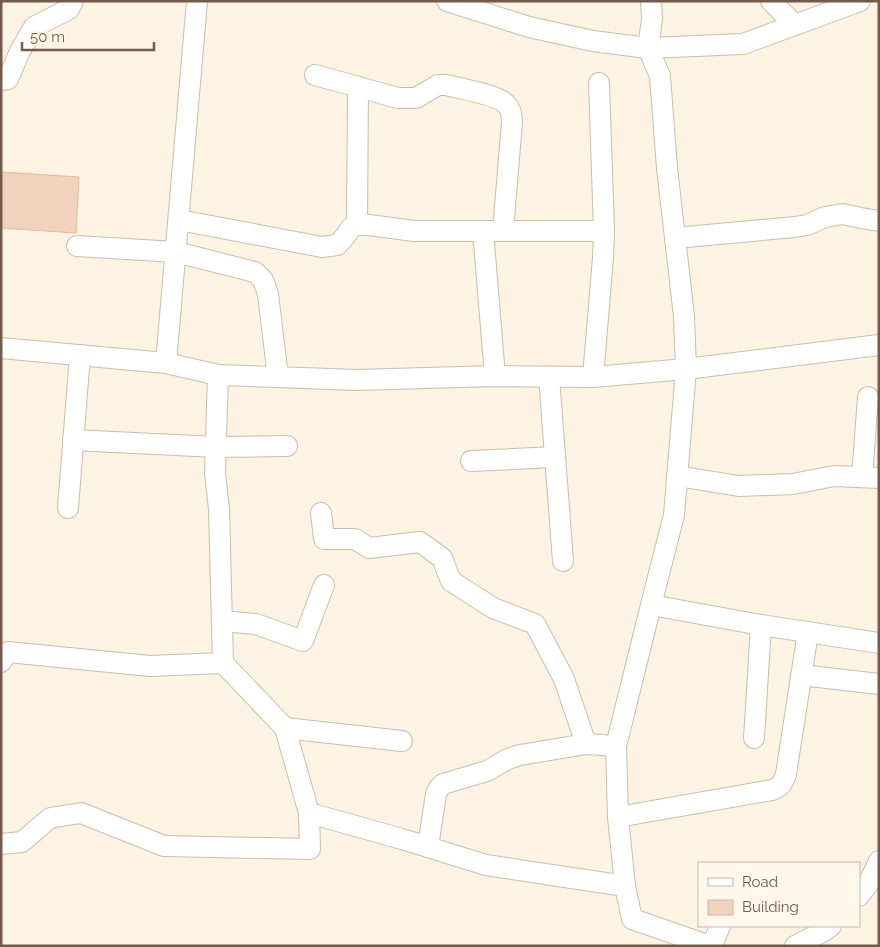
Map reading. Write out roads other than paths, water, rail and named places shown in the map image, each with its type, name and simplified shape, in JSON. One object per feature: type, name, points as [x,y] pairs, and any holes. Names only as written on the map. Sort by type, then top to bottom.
[{"type":"street","points":[[1,80],[8,79],[20,51],[34,27],[69,9],[73,1]]},
{"type":"street","points":[[166,363],[197,1]]},
{"type":"street","points":[[447,1],[475,6],[538,29],[594,41],[648,48],[743,44],[860,1]]},
{"type":"street","points":[[651,1],[652,19],[648,48],[660,76],[667,168],[684,316],[686,369],[674,515],[616,746],[618,817],[625,886],[632,919],[711,946],[720,927]]},
{"type":"street","points":[[771,1],[795,25]]},
{"type":"street","points":[[315,74],[398,98],[416,98],[438,85],[446,85],[498,98],[507,105],[511,112],[512,122],[493,231],[495,376]]},
{"type":"street","points":[[593,377],[604,231],[599,83]]},
{"type":"street","points":[[357,225],[358,87]]},
{"type":"street","points":[[675,238],[795,227],[807,225],[825,217],[843,214],[879,221]]},
{"type":"street","points":[[179,220],[322,248],[337,245],[351,228],[357,225],[414,231],[604,231]]},
{"type":"street","points":[[77,246],[176,252],[255,272],[263,280],[268,294],[278,377]]},
{"type":"street","points":[[1,348],[166,363],[218,375],[357,380],[495,376],[593,377],[686,369],[879,345]]},
{"type":"street","points":[[68,508],[80,355]]},
{"type":"street","points":[[1,844],[22,842],[50,818],[81,813],[164,846],[310,849],[308,813],[285,728],[223,664],[219,509],[215,473],[218,375]]},
{"type":"street","points":[[550,377],[563,562]]},
{"type":"street","points":[[677,476],[739,486],[793,484],[834,476],[870,478],[868,397]]},
{"type":"street","points":[[73,440],[216,447],[287,446]]},
{"type":"street","points":[[471,461],[556,457]]},
{"type":"street","points":[[321,513],[324,539],[355,540],[369,548],[420,542],[442,558],[451,581],[493,608],[535,624],[564,679],[586,744]]},
{"type":"street","points":[[222,621],[256,624],[303,641],[324,584]]},
{"type":"street","points":[[651,605],[761,625],[879,643]]},
{"type":"street","points":[[754,738],[761,625]]},
{"type":"street","points":[[618,817],[772,790],[783,784],[808,632]]},
{"type":"street","points":[[1,662],[8,652],[150,666],[223,664]]},
{"type":"street","points":[[801,675],[879,684]]},
{"type":"street","points":[[285,728],[402,741]]},
{"type":"street","points":[[428,847],[436,794],[443,784],[487,771],[508,759],[520,755],[586,744],[616,746]]},
{"type":"street","points":[[308,813],[486,865],[625,886]]},
{"type":"street","points":[[860,895],[868,884],[879,861]]},
{"type":"street","points":[[795,946],[830,927]]}]
